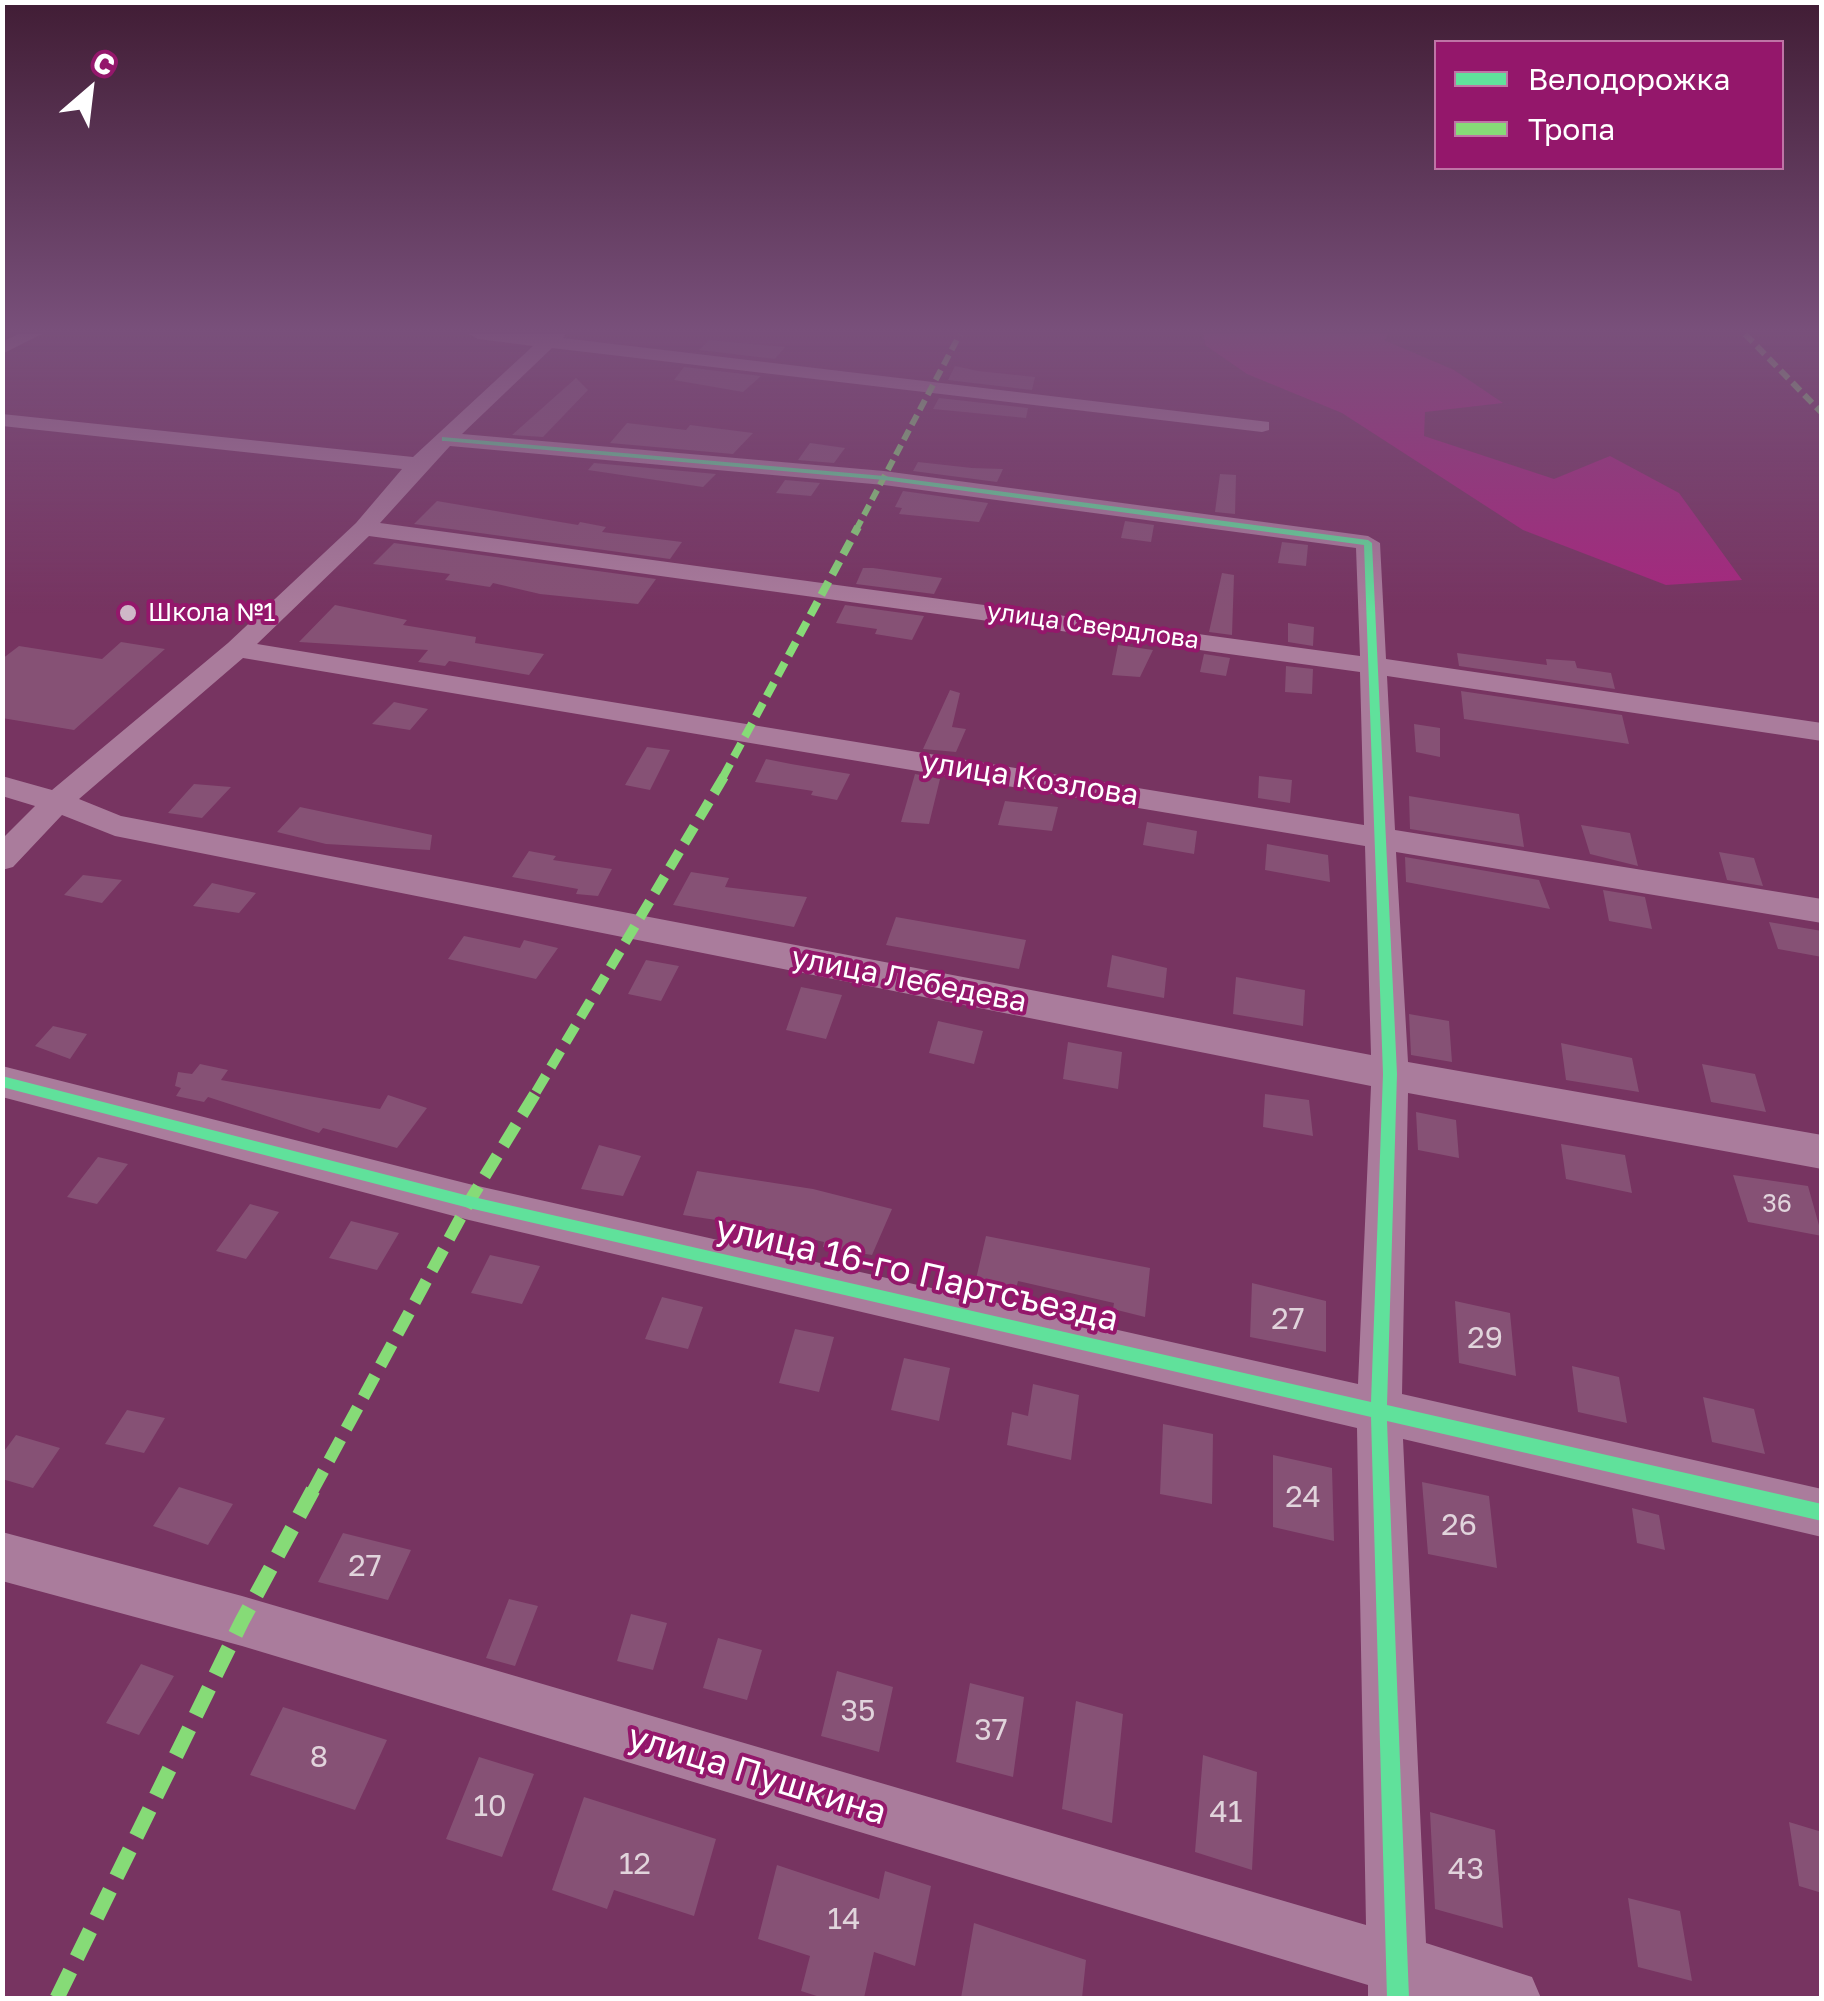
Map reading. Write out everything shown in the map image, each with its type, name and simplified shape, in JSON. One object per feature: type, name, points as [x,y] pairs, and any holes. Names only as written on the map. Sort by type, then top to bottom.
[{"type":"street","points":[[72,427],[418,464]]},
{"type":"street","points":[[2,859],[57,802],[237,649],[364,528],[418,464],[457,427]]},
{"type":"street","points":[[445,439],[884,478],[1368,543],[1390,1074],[1379,1411],[1397,1982]]},
{"type":"street","name":"улица Свердлова","points":[[364,528],[823,588],[1822,732]]},
{"type":"street","name":"улица Козлова","points":[[237,649],[1822,911]]},
{"type":"street","name":"улица Лебедева","points":[[2,786],[57,802],[115,826],[1390,1074],[1822,1152]]},
{"type":"street","name":"улица 16-го Партсъезда","points":[[2,1081],[469,1202],[1822,1513]]},
{"type":"street","name":"улица Пушкина","points":[[2,1556],[242,1621],[1397,1982],[1511,1998]]},
{"type":"shaded area","points":[[1364,427],[1424,427],[1424,436],[1554,479],[1610,456],[1679,493],[1742,580],[1666,585],[1523,530]]},
{"type":"building","points":[[521,427],[552,427],[543,437],[512,435]]},
{"type":"building","points":[[623,427],[709,427],[753,433],[733,454],[610,443]]},
{"type":"building","points":[[810,443],[845,448],[834,463],[798,460]]},
{"type":"building","points":[[918,462],[1003,469],[997,482],[913,471]]},
{"type":"building","points":[[594,463],[716,474],[703,487],[588,470]]},
{"type":"building","points":[[1220,474],[1236,475],[1235,514],[1215,512]]},
{"type":"building","points":[[785,480],[820,483],[811,496],[776,493]]},
{"type":"building","points":[[903,491],[988,503],[979,522],[899,514],[902,508],[895,507]]},
{"type":"building","points":[[437,501],[606,527],[602,532],[682,542],[670,559],[414,524]]},
{"type":"building","points":[[1125,521],[1154,525],[1151,542],[1121,538]]},
{"type":"building","points":[[1282,542],[1308,545],[1306,566],[1278,563]]},
{"type":"building","points":[[394,543],[656,579],[638,604],[540,594],[493,583],[490,587],[445,580],[450,574],[373,564]]},
{"type":"building","points":[[863,568],[942,578],[934,594],[856,584]]},
{"type":"building","points":[[1222,573],[1234,575],[1232,635],[1209,632]]},
{"type":"building","points":[[335,605],[407,620],[403,625],[476,637],[475,643],[544,654],[529,675],[449,661],[445,666],[418,662],[428,650],[299,642]]},
{"type":"building","points":[[845,605],[924,616],[912,640],[875,634],[877,629],[836,623]]},
{"type":"building","points":[[1288,623],[1314,627],[1313,646],[1288,642]]},
{"type":"building","points":[[121,642],[165,649],[74,730],[2,718],[2,659],[19,646],[102,659]]},
{"type":"building","points":[[1118,645],[1153,650],[1140,677],[1112,675]]},
{"type":"building","points":[[1457,653],[1547,665],[1546,659],[1575,661],[1577,668],[1611,673],[1615,689],[1459,666]]},
{"type":"building","points":[[1204,654],[1230,658],[1226,676],[1200,672]]},
{"type":"building","points":[[1286,666],[1313,669],[1312,694],[1285,692]]},
{"type":"building","points":[[950,690],[960,693],[952,727],[966,729],[956,752],[923,749]]},
{"type":"building","points":[[1461,691],[1622,715],[1629,744],[1464,719]]},
{"type":"building","points":[[394,702],[428,709],[410,730],[372,724]]},
{"type":"building","points":[[1414,724],[1440,728],[1440,757],[1416,752]]},
{"type":"building","points":[[647,747],[670,750],[650,790],[625,785]]},
{"type":"building","points":[[766,759],[850,774],[837,800],[811,795],[813,791],[755,782]]},
{"type":"building","points":[[915,774],[940,779],[929,824],[901,822]]},
{"type":"building","points":[[1259,776],[1292,780],[1290,803],[1258,798]]},
{"type":"building","points":[[194,784],[231,787],[202,818],[168,813]]},
{"type":"building","points":[[1409,796],[1519,814],[1524,847],[1410,829]]},
{"type":"building","points":[[1005,801],[1058,807],[1052,831],[998,825]]},
{"type":"building","points":[[300,807],[432,835],[430,850],[326,844],[277,832]]},
{"type":"building","points":[[1147,822],[1197,831],[1194,854],[1143,845]]},
{"type":"building","points":[[1581,825],[1630,833],[1638,866],[1590,854]]},
{"type":"building","points":[[1267,844],[1328,855],[1330,882],[1265,870]]},
{"type":"building","points":[[529,851],[556,856],[553,860],[612,869],[598,896],[576,894],[578,889],[512,877]]},
{"type":"building","points":[[1719,852],[1754,858],[1763,886],[1727,880]]},
{"type":"building","points":[[1405,857],[1539,880],[1550,909],[1406,882]]},
{"type":"building","points":[[691,872],[729,878],[725,887],[807,897],[794,927],[673,905]]},
{"type":"building","points":[[83,875],[122,880],[102,903],[64,895]]},
{"type":"building","points":[[212,883],[256,893],[239,913],[193,906]]},
{"type":"building","points":[[1603,890],[1645,897],[1652,929],[1609,921]]},
{"type":"building","points":[[896,917],[1026,940],[1019,969],[886,945]]},
{"type":"building","points":[[1769,922],[1822,931],[1822,957],[1778,949]]},
{"type":"building","points":[[464,936],[520,948],[524,940],[558,948],[536,979],[448,959]]},
{"type":"building","points":[[1112,955],[1167,968],[1164,998],[1107,987]]},
{"type":"building","points":[[646,960],[679,966],[661,1001],[628,994]]},
{"type":"building","points":[[1236,977],[1305,990],[1303,1026],[1233,1014]]},
{"type":"building","points":[[801,987],[842,995],[826,1039],[786,1030]]},
{"type":"building","points":[[1409,1014],[1449,1021],[1452,1062],[1411,1055]]},
{"type":"building","points":[[938,1021],[983,1031],[974,1064],[929,1053]]},
{"type":"building","points":[[53,1026],[87,1034],[70,1059],[35,1046]]},
{"type":"building","points":[[1068,1042],[1122,1052],[1118,1089],[1063,1079]]},
{"type":"building","points":[[1561,1043],[1632,1058],[1639,1092],[1566,1080]]},
{"type":"building","points":[[200,1064],[228,1070],[221,1080],[380,1109],[388,1095],[427,1108],[397,1148],[323,1128],[319,1133],[208,1097],[204,1102],[176,1096],[181,1088],[175,1086],[178,1072],[192,1074]]},
{"type":"building","points":[[1702,1064],[1755,1074],[1766,1112],[1711,1102]]},
{"type":"building","points":[[1265,1094],[1309,1100],[1313,1136],[1263,1127]]},
{"type":"building","points":[[1416,1112],[1456,1120],[1459,1158],[1418,1150]]},
{"type":"building","points":[[1561,1144],[1625,1155],[1632,1193],[1566,1179]]},
{"type":"building","points":[[599,1145],[641,1156],[623,1196],[581,1189]]},
{"type":"building","points":[[98,1157],[128,1164],[97,1204],[67,1197]]},
{"type":"building","points":[[697,1171],[813,1189],[892,1209],[872,1255],[823,1247],[824,1242],[762,1227],[683,1215]]},
{"type":"building","points":[[1733,1175],[1808,1186],[1822,1236],[1748,1222]]},
{"type":"building","points":[[250,1204],[279,1212],[246,1259],[216,1251]]},
{"type":"building","points":[[351,1221],[399,1233],[377,1270],[329,1258]]},
{"type":"building","points":[[986,1236],[1150,1268],[1145,1317],[1113,1309],[1114,1303],[1018,1281],[1016,1289],[976,1279]]},
{"type":"building","points":[[490,1255],[540,1266],[522,1304],[471,1293]]},
{"type":"building","points":[[1252,1283],[1326,1301],[1326,1352],[1250,1337]]},
{"type":"building","points":[[662,1297],[703,1307],[688,1349],[645,1339]]},
{"type":"building","points":[[1455,1301],[1510,1313],[1516,1376],[1459,1363]]},
{"type":"building","points":[[795,1329],[834,1337],[819,1392],[779,1383]]},
{"type":"building","points":[[904,1358],[950,1368],[939,1421],[891,1410]]},
{"type":"building","points":[[1572,1366],[1619,1377],[1627,1423],[1578,1412]]},
{"type":"building","points":[[1033,1384],[1079,1395],[1071,1460],[1007,1445],[1012,1412],[1028,1416]]},
{"type":"building","points":[[1703,1397],[1754,1409],[1765,1454],[1712,1442]]},
{"type":"building","points":[[127,1410],[165,1418],[144,1453],[105,1444]]},
{"type":"building","points":[[1163,1424],[1213,1434],[1212,1504],[1160,1494]]},
{"type":"building","points":[[16,1435],[60,1448],[33,1488],[2,1479],[2,1454]]},
{"type":"building","points":[[1273,1455],[1332,1468],[1334,1541],[1273,1527]]},
{"type":"building","points":[[1422,1482],[1489,1496],[1497,1568],[1428,1554]]},
{"type":"building","points":[[179,1487],[233,1504],[208,1545],[153,1526]]},
{"type":"building","points":[[1632,1508],[1659,1515],[1665,1550],[1637,1543]]},
{"type":"building","points":[[343,1533],[411,1550],[388,1600],[318,1582]]},
{"type":"building","points":[[509,1599],[538,1606],[515,1666],[486,1658]]},
{"type":"building","points":[[631,1614],[667,1623],[653,1670],[617,1661]]},
{"type":"building","points":[[718,1638],[762,1650],[747,1700],[703,1688]]},
{"type":"building","points":[[141,1664],[174,1676],[139,1735],[106,1723]]},
{"type":"building","points":[[837,1671],[893,1687],[879,1752],[821,1736]]},
{"type":"building","points":[[970,1683],[1024,1697],[1013,1777],[956,1762]]},
{"type":"building","points":[[1076,1701],[1123,1714],[1112,1823],[1062,1809]]},
{"type":"building","points":[[283,1707],[387,1740],[355,1810],[250,1775]]},
{"type":"building","points":[[1203,1755],[1257,1772],[1252,1870],[1195,1852]]},
{"type":"building","points":[[479,1757],[534,1774],[502,1857],[446,1839]]},
{"type":"building","points":[[584,1797],[716,1839],[694,1916],[614,1890],[607,1909],[552,1890]]},
{"type":"building","points":[[1430,1812],[1495,1830],[1503,1928],[1435,1909]]},
{"type":"building","points":[[1789,1822],[1822,1832],[1822,1893],[1799,1886]]},
{"type":"building","points":[[777,1865],[879,1899],[885,1871],[931,1886],[915,1966],[874,1952],[864,1998],[823,1998],[801,1991],[810,1956],[758,1939]]},
{"type":"building","points":[[1628,1898],[1680,1911],[1692,1981],[1638,1967]]},
{"type":"building","points":[[974,1923],[1086,1960],[1082,1998],[961,1998]]},
{"type":"marked path","points":[[57,1998],[242,1621],[469,1202],[749,733],[911,427]]},
{"type":"cycle path","points":[[445,439],[884,478],[1368,543],[1390,1074],[1379,1411],[1398,1998]]},
{"type":"cycle path","points":[[2,1081],[469,1202],[1822,1513]]},
{"type":"place","name":"Школа №1","points":[[128,613]]}]
